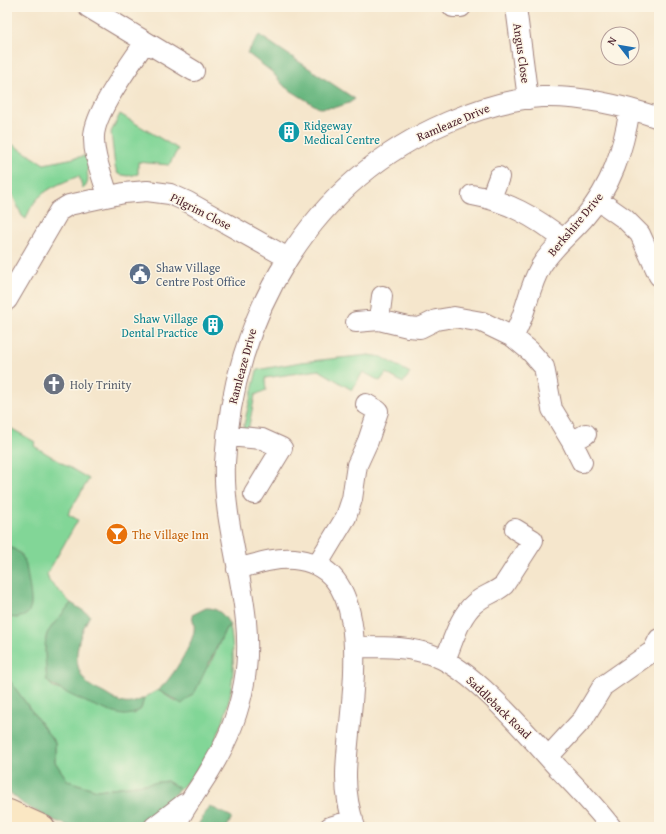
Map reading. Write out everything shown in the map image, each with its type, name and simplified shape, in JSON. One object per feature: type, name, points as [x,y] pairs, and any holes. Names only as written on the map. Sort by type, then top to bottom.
[{"type":"main road","points":[[13,816],[44,827]]},
{"type":"street","points":[[88,7],[194,71]]},
{"type":"street","points":[[453,7],[461,7]]},
{"type":"street","name":"Angus Close","points":[[516,7],[528,99]]},
{"type":"street","points":[[108,196],[96,152],[95,130],[104,108],[145,42]]},
{"type":"street","name":"Ramleaze Drive","points":[[175,827],[188,801],[212,767],[222,748],[239,704],[244,682],[247,656],[246,617],[229,523],[225,480],[228,436],[234,388],[249,335],[271,285],[288,258],[309,229],[333,201],[360,176],[419,135],[485,107],[542,97],[585,99],[659,118]]},
{"type":"street","name":"Berkshire Drive","points":[[512,337],[523,318],[536,276],[548,257],[598,200],[618,161],[625,138],[630,110]]},
{"type":"street","points":[[491,198],[499,177]]},
{"type":"street","name":"Pilgrim Close","points":[[7,300],[59,211],[70,205],[108,196],[147,191],[170,194],[188,202],[288,258]]},
{"type":"street","points":[[472,195],[491,198],[528,214],[563,239]]},
{"type":"street","points":[[598,200],[625,219],[640,234],[659,276]]},
{"type":"street","points":[[379,320],[382,296]]},
{"type":"street","points":[[356,322],[379,320],[420,328],[445,317],[464,318],[482,322],[512,337],[530,351],[544,367],[552,409],[579,438],[582,462]]},
{"type":"street","points":[[317,565],[343,525],[352,499],[357,465],[368,441],[378,411],[366,404]]},
{"type":"street","points":[[228,436],[262,439],[282,448],[254,494]]},
{"type":"street","points":[[445,660],[460,625],[471,606],[481,598],[499,590],[504,585],[533,540],[515,529]]},
{"type":"street","points":[[237,569],[280,559],[298,560],[317,565],[330,574],[344,597],[352,631],[355,667],[346,775],[346,789],[354,823],[330,827]]},
{"type":"street","name":"Saddleback Road","points":[[354,647],[410,650],[445,660],[468,677],[492,698],[590,802],[611,827]]},
{"type":"street","points":[[548,757],[583,719],[603,686],[657,648]]},
{"type":"street","name":"Ramleaze Drive","points":[[154,827],[188,801]]},
{"type":"green space","points":[[259,35],[355,99],[349,103],[337,107],[319,108],[285,87],[272,72],[247,53]]},
{"type":"green space","points":[[120,114],[178,149],[169,165],[138,162],[138,174],[128,176],[118,174],[115,167],[111,132]]},
{"type":"green space","points":[[7,141],[44,164],[89,155],[91,166],[87,170],[88,178],[86,185],[83,189],[79,176],[46,191],[35,202],[26,219],[22,216],[7,183]]},
{"type":"green space","points":[[369,355],[382,357],[410,373],[403,383],[386,373],[380,381],[363,372],[352,390],[319,370],[265,378],[266,390],[255,395],[248,431],[243,429],[257,370],[301,362]]},
{"type":"green space","points":[[7,426],[35,442],[34,446],[89,479],[68,514],[78,520],[47,574],[49,581],[71,603],[50,628],[46,636],[45,656],[47,681],[54,688],[134,714],[141,709],[144,698],[158,690],[176,702],[210,664],[226,628],[230,626],[233,648],[233,671],[231,693],[226,714],[208,754],[180,789],[167,781],[97,790],[68,781],[55,762],[55,743],[7,677],[7,617],[18,618],[22,555],[7,545]]},
{"type":"green space","points":[[7,545],[21,554],[24,559],[31,598],[30,609],[27,614],[16,618],[7,617]]},
{"type":"green space","points":[[71,603],[90,615],[79,640],[77,657],[81,674],[86,682],[91,686],[122,702],[129,703],[144,698],[141,709],[135,713],[124,715],[108,711],[73,696],[47,681],[45,655],[46,636]]},
{"type":"green space","points":[[206,608],[214,609],[221,613],[230,626],[226,628],[195,692],[182,704],[158,690],[174,672],[185,654],[194,629],[192,615]]},
{"type":"green space","points":[[7,677],[55,743],[55,762],[68,781],[97,790],[167,781],[180,789],[140,827],[72,827],[48,818],[23,804],[7,790]]},
{"type":"green space","points":[[209,806],[232,817],[227,827],[197,827]]},
{"type":"place","name":"Ridgeway Medical Centre","points":[[289,132]]},
{"type":"place","name":"Shaw Village Centre Post Office","points":[[140,274]]},
{"type":"place","name":"Shaw Village Dental Practice","points":[[213,325]]},
{"type":"place","name":"Holy Trinity","points":[[54,384]]},
{"type":"place","name":"The Village Inn","points":[[117,534]]}]
